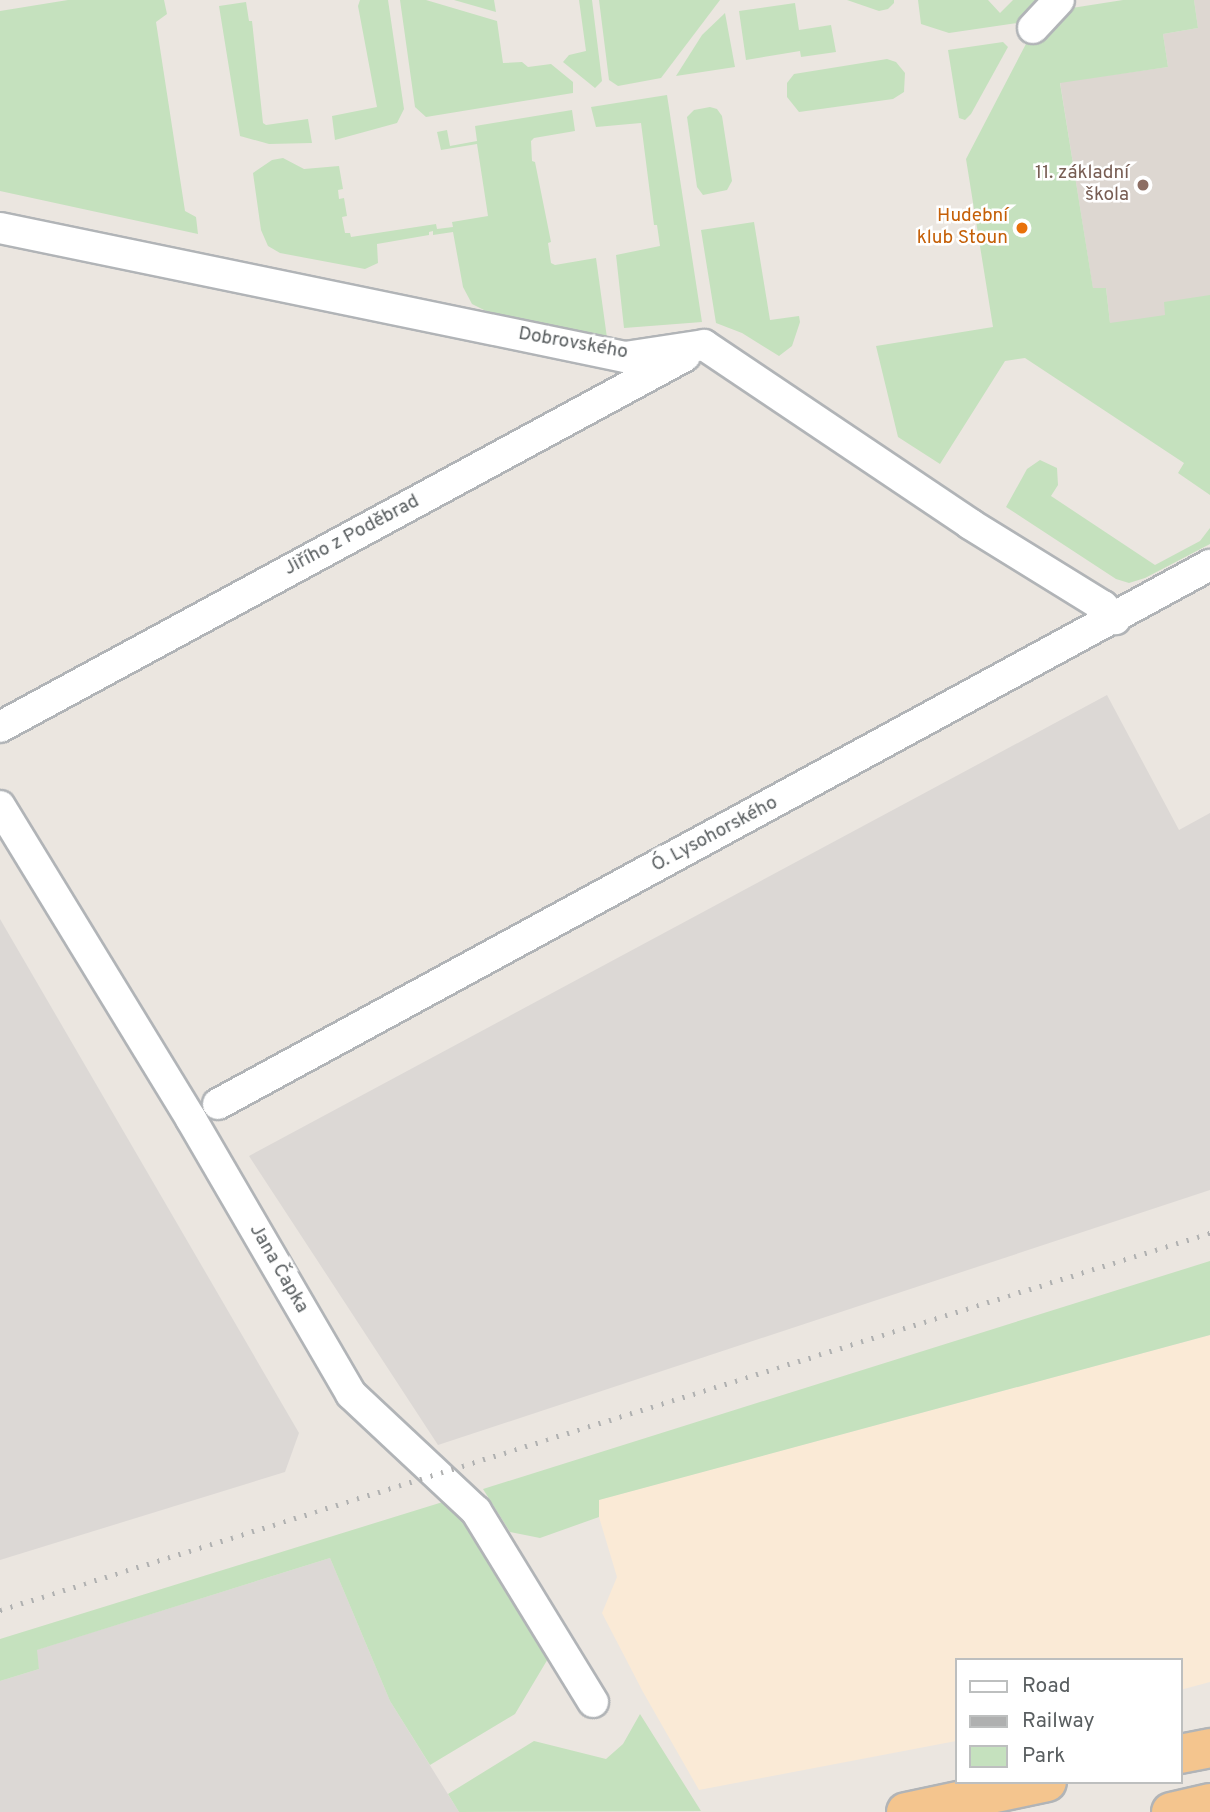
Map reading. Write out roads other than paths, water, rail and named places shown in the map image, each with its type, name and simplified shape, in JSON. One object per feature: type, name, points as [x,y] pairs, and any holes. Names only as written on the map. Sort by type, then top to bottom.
[{"type":"highway","points":[[1182,1754],[1210,1748]]},
{"type":"highway","points":[[906,1812],[1037,1784]]},
{"type":"highway","points":[[1171,1812],[1210,1803]]},
{"type":"street","points":[[1033,28],[1059,0]]},
{"type":"street","name":"Dobrovského","points":[[0,228],[625,357],[704,345]]},
{"type":"street","points":[[704,345],[970,524],[1103,606],[1115,619]]},
{"type":"street","name":"Jiřího z Poděbrad","points":[[0,727],[704,345]]},
{"type":"street","name":"Ó. Lysohorského","points":[[218,1104],[1210,565]]},
{"type":"street","name":"Jana Čapka","points":[[0,806],[191,1119],[351,1394],[476,1511],[593,1702]]},
{"type":"railway","points":[[0,1610],[1210,1233]]},
{"type":"place","name":"11. základní škola","points":[[1143,185]]},
{"type":"place","name":"Hudební klub Stoun","points":[[1022,228]]}]
